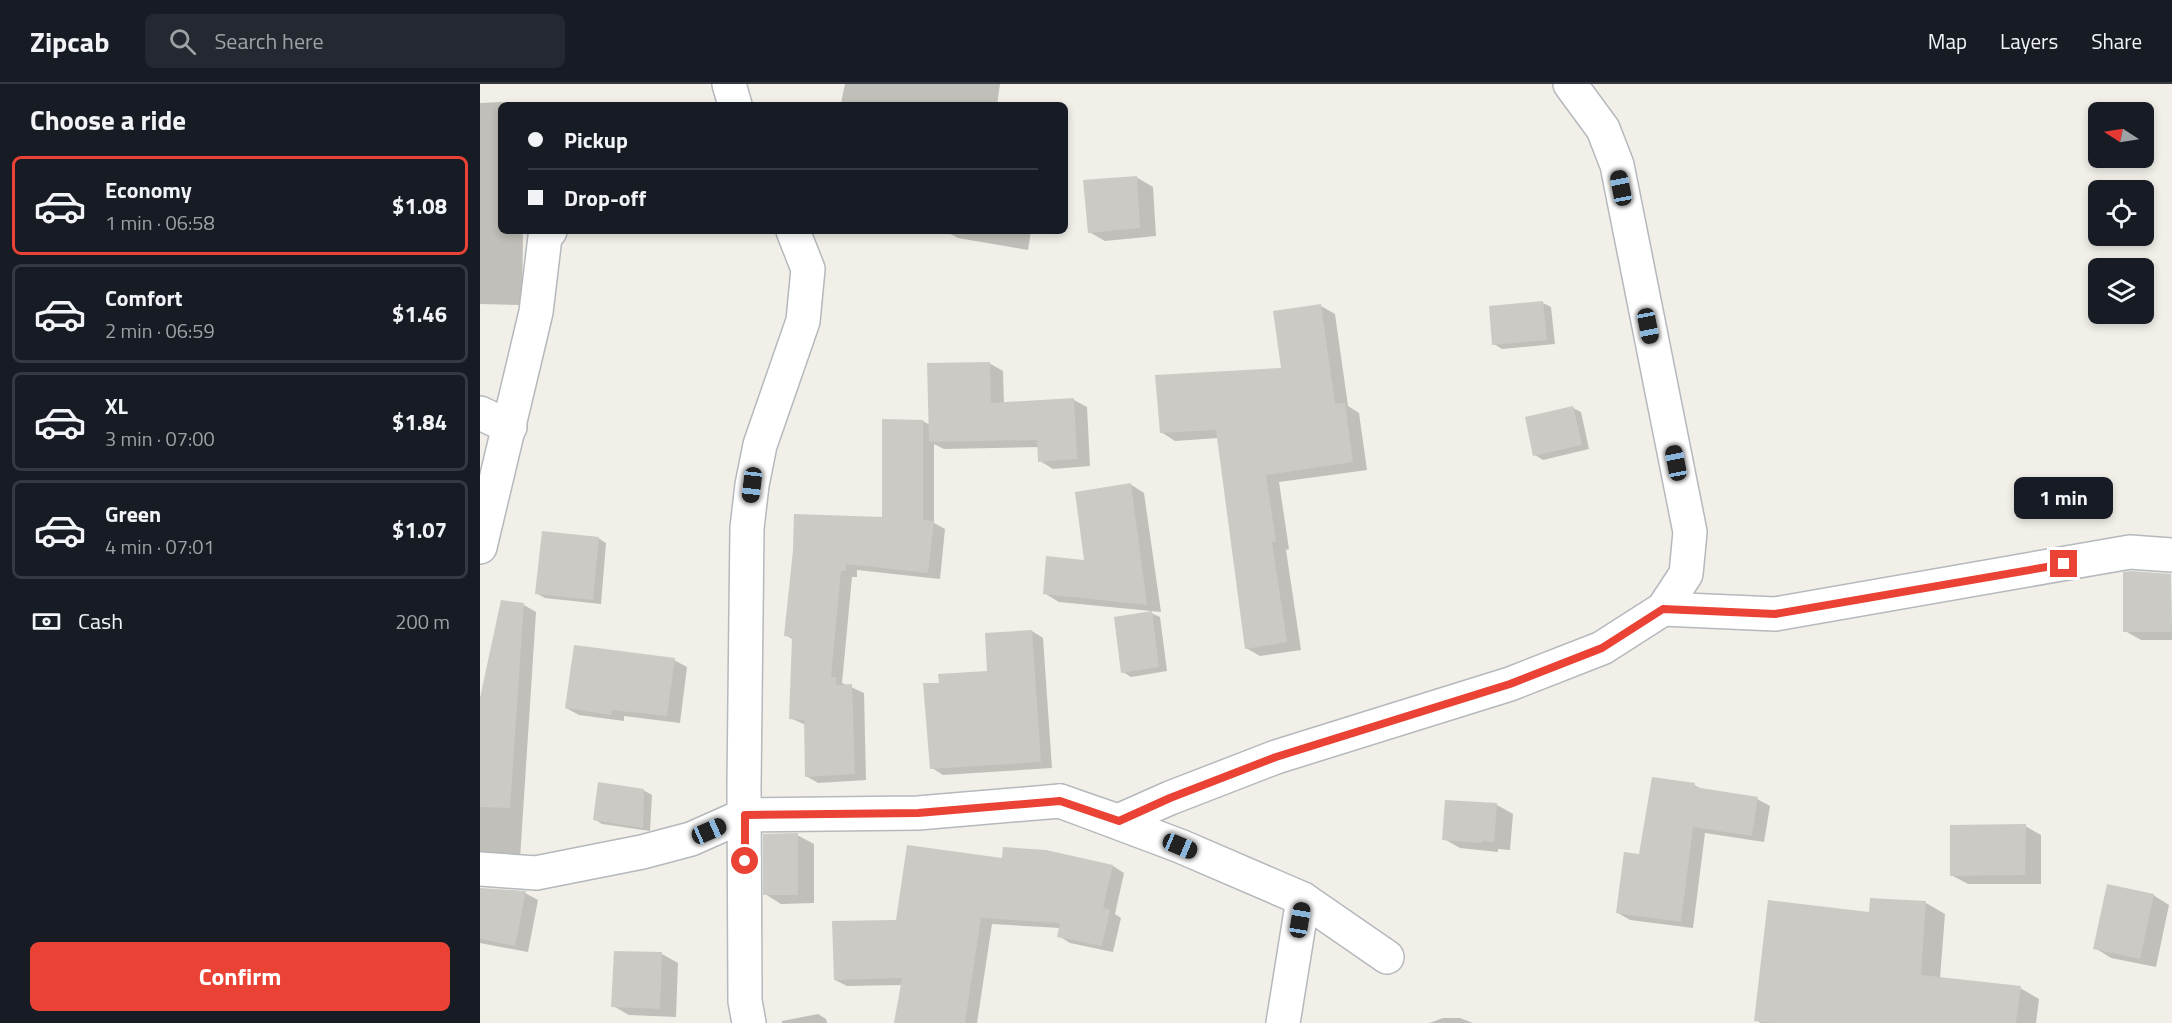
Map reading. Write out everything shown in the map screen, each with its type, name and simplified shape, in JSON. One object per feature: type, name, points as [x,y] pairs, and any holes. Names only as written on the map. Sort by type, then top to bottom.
[{"type":"street","points":[[729,84],[734,102]]},
{"type":"street","points":[[480,869],[536,873],[611,858],[691,839],[745,815],[918,813],[1060,801],[1119,821],[1170,798],[1276,757],[1521,680],[1602,648],[1663,609],[1686,574],[1690,532],[1617,165],[1603,129],[1570,84]]},
{"type":"street","points":[[480,547],[536,312],[545,237],[548,234]]},
{"type":"street","points":[[749,1023],[745,1002],[747,528],[760,445],[803,321],[808,269],[793,234]]},
{"type":"street","points":[[480,413],[510,427]]},
{"type":"street","points":[[1663,609],[1775,614],[2130,552],[2172,555]]},
{"type":"street","points":[[1060,801],[1180,846],[1303,899],[1388,957]]},
{"type":"street","points":[[1283,1023],[1303,899]]},
{"type":"building","points":[[1137,176],[1140,228],[1088,233],[1083,180]]},
{"type":"building","points":[[1543,301],[1547,340],[1492,345],[1489,306]]},
{"type":"building","points":[[1321,304],[1335,404],[1345,403],[1353,462],[1266,475],[1276,542],[1272,542],[1287,642],[1245,649],[1216,430],[1160,433],[1155,375],[1281,368],[1273,311]]},
{"type":"building","points":[[990,362],[991,403],[1074,398],[1077,459],[1038,462],[1037,440],[929,442],[927,363]]},
{"type":"building","points":[[1573,406],[1582,445],[1533,456],[1525,417]]},
{"type":"building","points":[[882,419],[923,420],[923,520],[934,521],[928,573],[846,564],[846,571],[841,571],[831,677],[836,677],[836,685],[852,684],[855,774],[805,777],[804,720],[789,719],[792,637],[784,636],[793,550],[794,514],[882,517]]},
{"type":"building","points":[[1131,483],[1147,605],[1043,594],[1046,556],[1084,560],[1075,492]]},
{"type":"building","points":[[542,531],[599,537],[593,600],[535,594]]},
{"type":"building","points":[[2123,572],[2171,574],[2171,632],[2123,632]]},
{"type":"building","points":[[501,600],[524,603],[510,808],[480,807],[480,698]]},
{"type":"building","points":[[1152,611],[1159,667],[1121,673],[1114,617]]},
{"type":"building","points":[[1032,630],[1041,762],[930,769],[923,683],[939,683],[938,674],[987,671],[985,633]]},
{"type":"building","points":[[574,645],[675,658],[667,716],[612,710],[611,715],[565,708]]},
{"type":"building","points":[[1652,777],[1695,783],[1694,787],[1758,797],[1752,836],[1693,827],[1681,922],[1616,913],[1624,852],[1639,854]]},
{"type":"building","points":[[598,782],[644,789],[643,828],[593,820]]},
{"type":"building","points":[[1445,800],[1497,803],[1494,842],[1442,840]]},
{"type":"building","points":[[2026,824],[2025,875],[1950,876],[1950,825]]},
{"type":"building","points":[[798,833],[798,895],[763,895],[763,834]]},
{"type":"building","points":[[907,845],[1002,858],[1003,847],[1046,850],[1113,865],[1103,908],[1110,910],[1102,946],[1057,937],[1060,923],[981,918],[965,1023],[894,1023],[902,978],[834,980],[832,921],[896,920]]},
{"type":"building","points":[[2107,884],[2154,894],[2140,959],[2093,949]]},
{"type":"building","points":[[480,888],[526,891],[515,946],[480,939]]},
{"type":"building","points":[[1870,898],[1926,901],[1921,975],[2021,986],[2016,1023],[1774,1023],[1754,1021],[1768,900],[1869,912]]},
{"type":"building","points":[[614,951],[662,952],[660,1009],[611,1007]]},
{"type":"route","points":[[745,861],[745,815],[918,813],[1060,801],[1119,821],[1170,798],[1276,757],[1510,684],[1602,648],[1663,609],[1775,614],[2064,564]]}]
